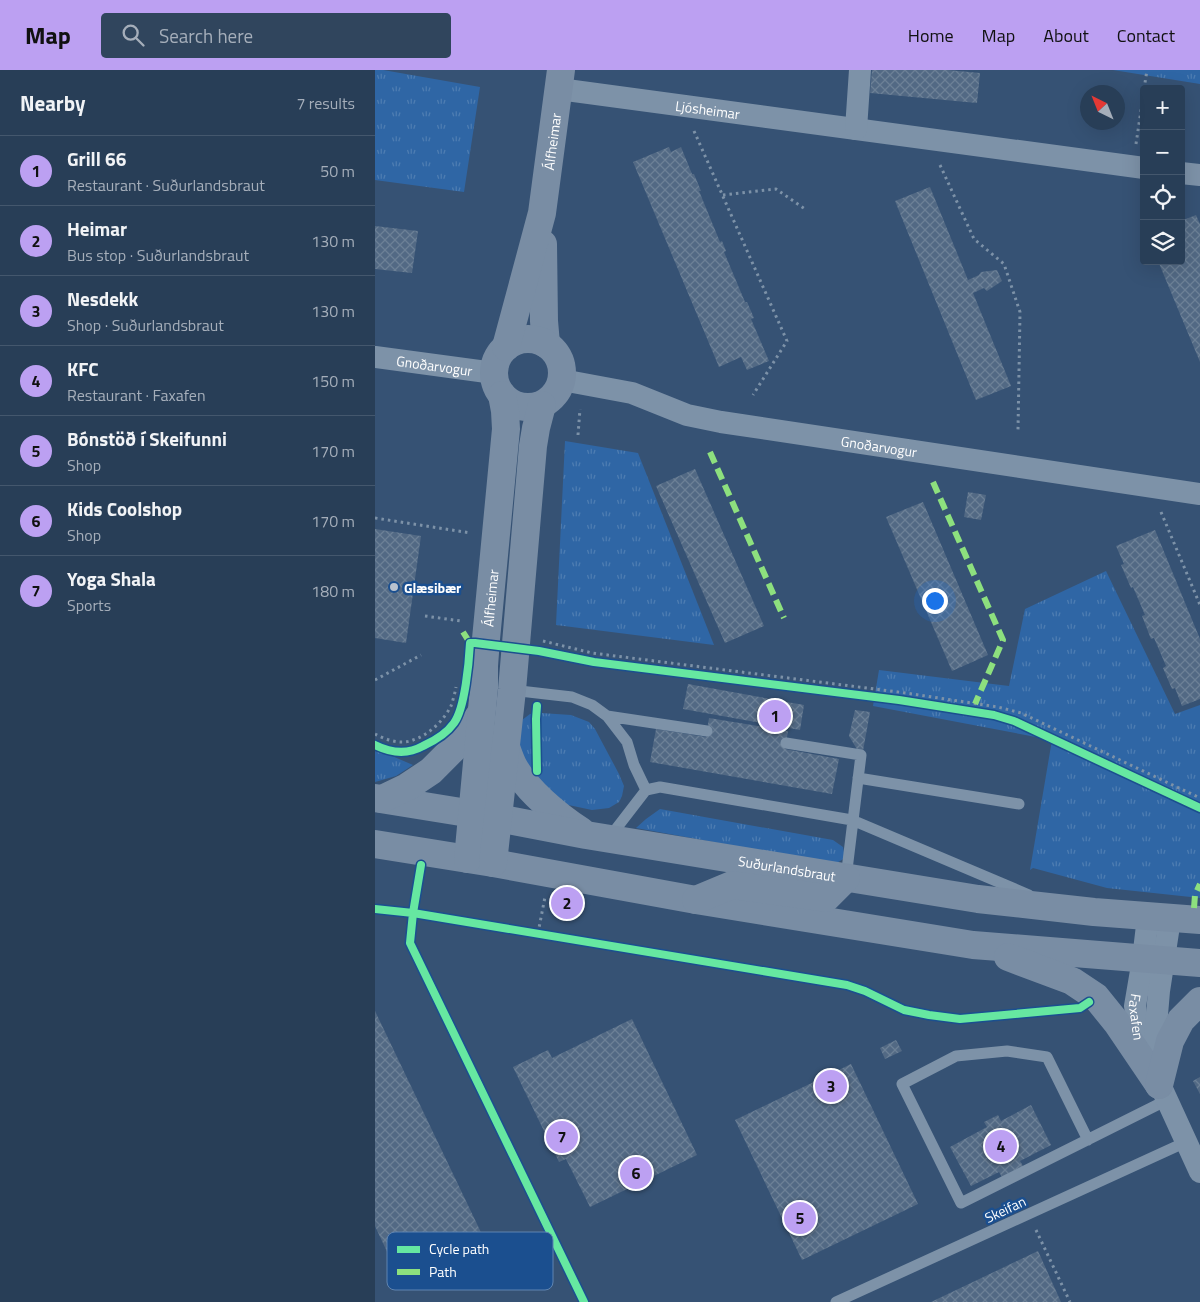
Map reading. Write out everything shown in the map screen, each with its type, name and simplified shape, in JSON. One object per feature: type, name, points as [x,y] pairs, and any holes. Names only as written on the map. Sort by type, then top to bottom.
[{"type":"main road","name":"Álfheimar","points":[[506,347],[542,213],[560,79]]},
{"type":"main road","name":"Álfheimar","points":[[542,213],[546,344]]},
{"type":"main road","points":[[526,339],[537,340],[546,344],[555,351],[560,359],[563,370],[558,390],[551,399],[542,405],[531,408],[520,407],[510,402],[498,384],[495,364],[499,354],[516,341],[526,339]]},
{"type":"main road","name":"Álfheimar","points":[[485,816],[506,747],[495,693],[484,666],[506,429],[505,411],[498,384]]},
{"type":"main road","name":"Álfheimar","points":[[481,861],[495,693],[535,428],[542,405]]},
{"type":"main road","points":[[377,798],[407,787],[431,771],[464,738],[495,693]]},
{"type":"main road","points":[[506,747],[514,766],[525,782],[541,798],[564,820],[597,837]]},
{"type":"main road","name":"Suðurlandsbraut","points":[[377,798],[597,837],[978,900],[1159,918],[1200,920]]},
{"type":"main road","points":[[375,844],[696,900],[973,945],[1200,964]]},
{"type":"main road","points":[[696,900],[732,885],[826,898],[846,878]]},
{"type":"main road","points":[[973,945],[1073,981],[1096,997],[1117,1023],[1163,1092]]},
{"type":"main road","points":[[1163,1092],[1170,1041],[1181,1020],[1200,1000]]},
{"type":"street","points":[[856,129],[860,70]]},
{"type":"street","name":"Ljósheimar","points":[[560,79],[683,105],[928,138],[1139,160]]},
{"type":"street","points":[[1185,173],[1200,175]]},
{"type":"street","name":"Gnoðarvogur","points":[[375,357],[498,384]]},
{"type":"street","name":"Gnoðarvogur","points":[[562,380],[632,393],[687,415],[721,422],[1200,494]]},
{"type":"street","name":"Faxafen","points":[[1159,918],[1153,960],[1135,1006],[1140,1041],[1200,1172]]},
{"type":"lane","points":[[495,693],[572,697],[592,705],[607,716],[627,742],[634,765],[646,790]]},
{"type":"lane","points":[[607,716],[707,731]]},
{"type":"lane","points":[[786,743],[861,755],[846,878]]},
{"type":"lane","points":[[858,778],[1019,804]]},
{"type":"lane","points":[[597,837],[646,790],[660,787],[853,820],[1060,909]]},
{"type":"lane","points":[[1088,1140],[1047,1057],[1007,1051],[956,1056],[902,1084],[961,1203],[1088,1140],[1163,1092]]},
{"type":"lane","name":"Skeifan","points":[[836,1302],[1186,1142]]},
{"type":"path","points":[[1145,85],[1147,70]]},
{"type":"path","points":[[683,105],[787,341],[753,395]]},
{"type":"path","points":[[1139,160],[1141,130]]},
{"type":"path","points":[[928,138],[974,239],[1004,264],[1020,312],[1018,430]]},
{"type":"path","points":[[723,195],[776,189],[805,209]]},
{"type":"path","points":[[578,434],[580,409]]},
{"type":"path","points":[[1161,512],[1200,605]]},
{"type":"path","points":[[375,518],[474,533]]},
{"type":"path","points":[[425,616],[464,621]]},
{"type":"path","points":[[541,640],[592,653],[906,693],[998,707],[1021,713],[1200,798]]},
{"type":"path","points":[[375,680],[421,655]]},
{"type":"path","points":[[375,734],[399,742],[413,741],[424,735],[435,727],[448,711],[457,681]]},
{"type":"path","points":[[752,682],[899,700],[994,715]]},
{"type":"path","points":[[538,933],[545,897]]},
{"type":"path","points":[[1029,1214],[1070,1302]]},
{"type":"green space","points":[[375,70],[480,87],[464,192],[375,180]]},
{"type":"green space","points":[[1113,70],[1200,70],[1200,84]]},
{"type":"green space","points":[[565,441],[638,453],[714,645],[556,625]]},
{"type":"green space","points":[[1106,571],[1175,714],[1200,705],[1200,898],[1107,888],[1033,868],[1030,870],[1052,740],[873,706],[879,670],[1009,686],[1025,609]]},
{"type":"green space","points":[[530,714],[571,715],[589,722],[595,729],[624,786],[619,802],[609,808],[592,810],[559,803],[522,766],[516,732],[522,720]]},
{"type":"green space","points":[[375,751],[413,765],[396,776],[375,782]]},
{"type":"green space","points":[[660,809],[833,840],[843,847],[845,858],[835,864],[636,828]]},
{"type":"building","points":[[872,70],[948,70],[980,73],[977,103],[870,93]]},
{"type":"building","points":[[669,147],[671,152],[681,147],[701,191],[699,191],[720,242],[722,241],[726,251],[724,252],[745,302],[747,302],[754,318],[751,319],[769,361],[747,370],[741,357],[719,367],[633,162]]},
{"type":"building","points":[[930,187],[968,280],[979,275],[981,272],[997,270],[1002,281],[987,291],[984,288],[973,293],[1011,386],[976,400],[895,201]]},
{"type":"building","points":[[1196,215],[1200,224],[1200,362],[1160,265],[1185,265],[1185,219]]},
{"type":"building","points":[[375,226],[418,231],[412,273],[375,269]]},
{"type":"building","points":[[695,469],[764,626],[725,643],[656,486]]},
{"type":"building","points":[[968,492],[986,495],[981,520],[964,517]]},
{"type":"building","points":[[923,502],[988,655],[952,671],[886,517]]},
{"type":"building","name":"Glæsibær","points":[[375,529],[421,536],[406,643],[375,638]]},
{"type":"building","points":[[1155,530],[1200,639],[1200,699],[1182,706],[1175,688],[1172,689],[1163,668],[1166,666],[1154,638],[1151,639],[1142,616],[1145,615],[1121,565],[1124,564],[1116,546]]},
{"type":"building","points":[[688,684],[804,705],[800,730],[683,709]]},
{"type":"building","points":[[855,710],[870,712],[863,751],[858,751],[849,736]]},
{"type":"building","points":[[709,718],[788,731],[785,749],[839,759],[832,794],[650,762],[656,729],[706,737]]},
{"type":"building","points":[[375,1011],[481,1232],[387,1232],[387,1252],[375,1226]]},
{"type":"building","points":[[632,1019],[697,1155],[590,1207],[566,1159],[559,1162],[513,1067],[548,1050],[552,1058]]},
{"type":"building","points":[[896,1040],[902,1051],[885,1059],[880,1048]]},
{"type":"building","points":[[851,1064],[918,1204],[802,1260],[735,1120]]},
{"type":"building","points":[[1200,1077],[1200,1094],[1193,1081]]},
{"type":"building","points":[[1031,1105],[1051,1145],[1020,1161],[1023,1166],[1002,1177],[999,1172],[971,1186],[950,1147],[987,1127],[984,1122],[998,1115],[1001,1121]]},
{"type":"building","points":[[1038,1251],[1061,1302],[931,1302],[952,1292]]},
{"type":"marked path","points":[[710,452],[784,618]]},
{"type":"marked path","points":[[933,482],[1003,640],[975,704]]},
{"type":"marked path","points":[[463,632],[470,643]]},
{"type":"marked path","points":[[1194,908],[1195,895],[1200,884]]},
{"type":"cycle path","points":[[375,745],[387,750],[411,751],[431,742],[448,730],[458,716],[461,707],[466,684],[470,643],[475,643],[539,651],[594,662],[899,700],[994,715],[1014,721],[1200,808]]},
{"type":"cycle path","points":[[537,706],[537,771]]},
{"type":"cycle path","points":[[421,865],[410,943],[550,1232]]},
{"type":"cycle path","points":[[375,909],[413,913],[847,985],[865,991],[904,1010],[929,1015],[960,1019],[1080,1008],[1089,1002]]},
{"type":"cycle path","points":[[553,1238],[584,1302]]},
{"type":"place","name":"Glæsibær","points":[[394,587]]},
{"type":"place","name":"Grill 66","points":[[775,716]]},
{"type":"place","name":"Heimar","points":[[567,903]]},
{"type":"place","name":"Nesdekk","points":[[831,1086]]},
{"type":"place","name":"Yoga Shala","points":[[562,1137]]},
{"type":"place","name":"KFC","points":[[1001,1146]]},
{"type":"place","name":"Kids Coolshop","points":[[636,1173]]},
{"type":"place","name":"Bónstöð í Skeifunni","points":[[800,1218]]}]
